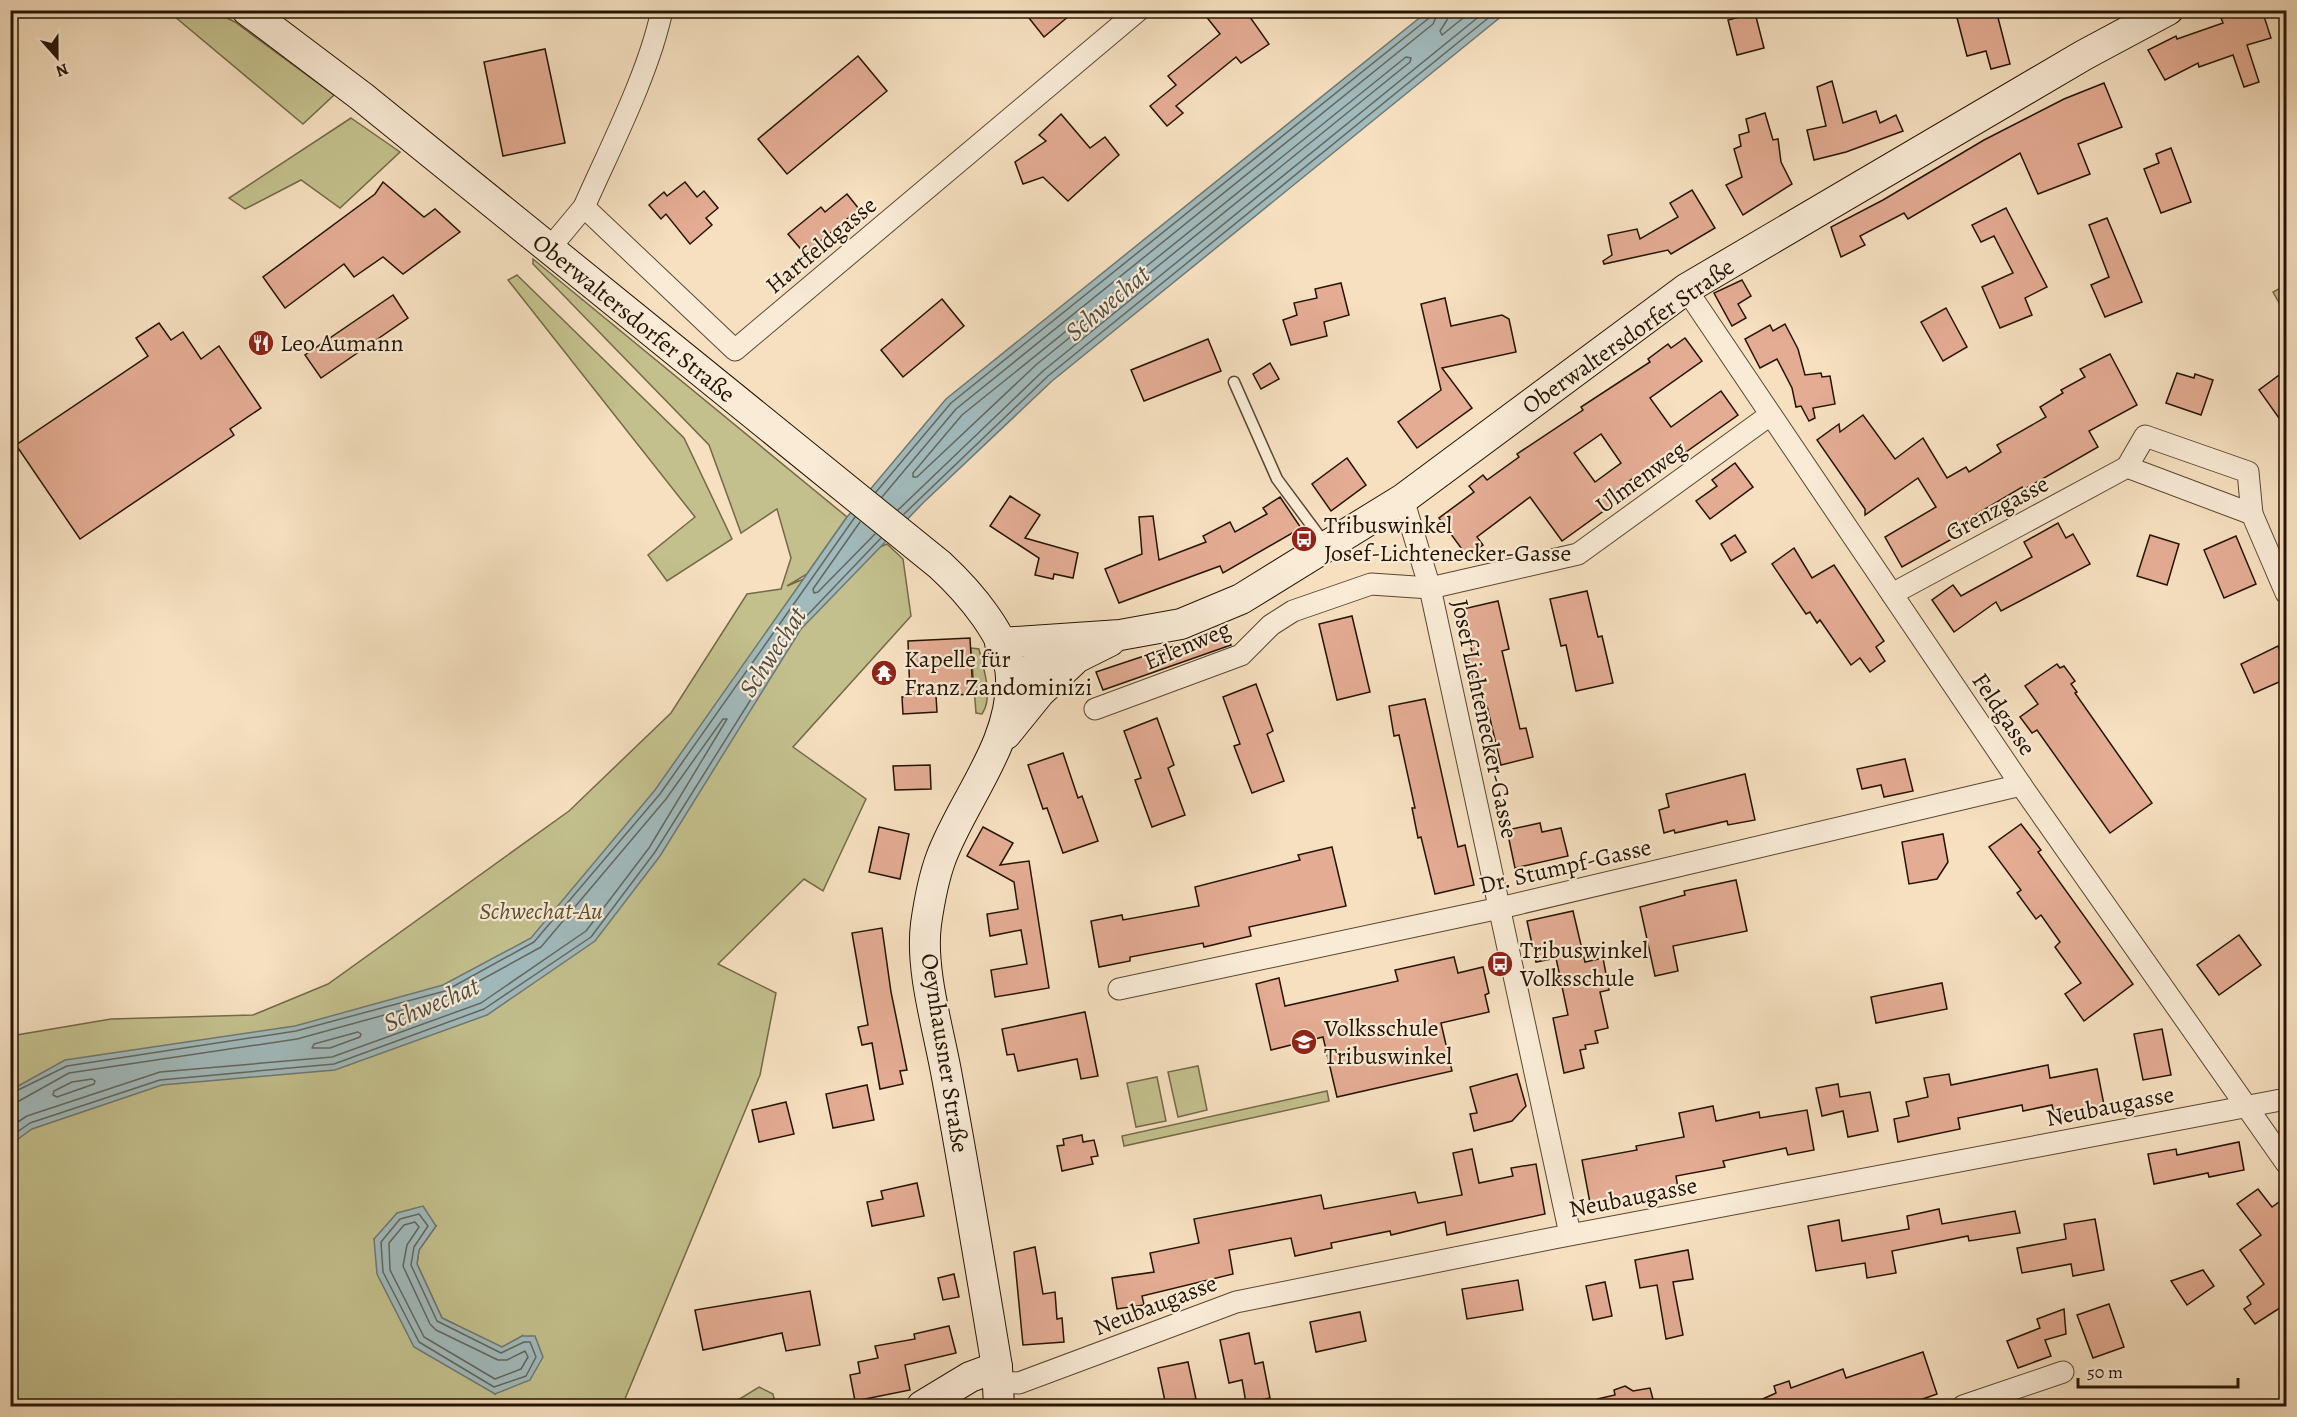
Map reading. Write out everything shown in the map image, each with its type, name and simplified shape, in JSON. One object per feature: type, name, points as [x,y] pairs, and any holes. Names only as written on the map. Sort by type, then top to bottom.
[{"type":"street","name":"Oberwaltersdorfer Straße","points":[[247,10],[296,45],[931,557],[962,585],[984,613],[1000,643]]},
{"type":"street","points":[[549,249],[584,207],[634,91],[663,10]]},
{"type":"street","name":"Hartfeldgasse","points":[[584,207],[735,350],[1139,10]]},
{"type":"street","name":"Oberwaltersdorfer Straße","points":[[1120,635],[1181,624],[1241,599],[1403,499],[1686,289],[2084,55],[2168,10]]},
{"type":"street","name":"Feldgasse","points":[[1686,289],[2021,785],[2286,1162]]},
{"type":"street","name":"Ulmenweg","points":[[1430,588],[1578,554],[1770,415]]},
{"type":"street","points":[[2252,514],[2127,467],[2145,436],[2248,471],[2252,514],[2286,593]]},
{"type":"street","name":"Grenzgasse","points":[[1892,594],[2127,467]]},
{"type":"street","name":"Josef Lichtenecker-Gasse","points":[[1403,499],[1430,588],[1570,1234]]},
{"type":"street","name":"Erlenweg","points":[[1095,709],[1241,655],[1271,625],[1293,611],[1371,584],[1430,588]]},
{"type":"street","points":[[1000,643],[1120,635]]},
{"type":"street","points":[[1011,675],[1074,659],[1120,635]]},
{"type":"street","name":"Oeynhausner Straße","points":[[998,1385],[947,1076],[930,992],[926,926],[941,859],[996,745],[1009,706],[1011,675],[1000,643]]},
{"type":"street","points":[[996,745],[1040,692],[1074,659]]},
{"type":"street","name":"Dr. Stumpf-Gasse","points":[[1119,989],[1500,908],[2021,785]]},
{"type":"street","name":"Neubaugasse","points":[[998,1385],[1019,1383],[1236,1302],[1570,1234],[2286,1099]]},
{"type":"street","points":[[1963,1407],[2063,1372]]},
{"type":"street","points":[[922,1407],[970,1377],[998,1385]]},
{"type":"lane","points":[[1234,382],[1277,479],[1326,545]]},
{"type":"green space","points":[[168,11],[213,11],[235,22],[334,95],[303,124]]},
{"type":"green space","points":[[351,118],[400,152],[340,208],[301,180],[245,209],[229,198]]},
{"type":"green space","name":"Schwechat-Au","points":[[533,259],[847,517],[807,574],[787,586],[887,544],[903,559],[911,616],[793,747],[866,799],[823,891],[804,879],[718,964],[776,993],[760,1075],[622,1406],[11,1406],[11,1036],[111,1019],[253,1015],[328,984],[569,811],[671,713],[747,594],[781,589],[791,558],[777,509],[741,533],[709,445],[533,264]],"holes":[[[436,1226],[419,1250],[417,1264],[442,1318],[502,1348],[522,1336],[495,1394],[374,1239]]]},
{"type":"green space","points":[[517,275],[684,438],[732,539],[667,581],[648,555],[695,517],[508,280]]},
{"type":"green space","points":[[2286,285],[2286,315],[2273,292]]},
{"type":"green space","points":[[971,648],[979,649],[986,682],[987,699],[982,714],[976,713]]},
{"type":"green space","points":[[1198,1066],[1207,1110],[1178,1117],[1168,1072]]},
{"type":"green space","points":[[1157,1077],[1166,1121],[1136,1127],[1127,1083]]},
{"type":"green space","points":[[1327,1091],[1329,1101],[1124,1146],[1122,1136]]},
{"type":"green space","points":[[759,1387],[773,1394],[776,1406],[728,1406]]},
{"type":"water","name":"Schwechat","points":[[1428,11],[1508,11],[1052,381],[923,503],[801,629],[660,856],[595,941],[487,1015],[335,1070],[162,1085],[32,1129],[11,1144],[11,1090],[65,1060],[295,1026],[443,985],[531,938],[655,790],[847,517],[946,399]]},
{"type":"water","points":[[423,1206],[436,1226],[419,1250],[417,1264],[442,1318],[502,1347],[522,1336],[535,1336],[543,1357],[530,1380],[495,1394],[414,1347],[377,1274],[374,1239],[397,1213]]},
{"type":"building","points":[[1039,10],[1076,10],[1044,37],[1029,18]]},
{"type":"building","points":[[1201,10],[1245,10],[1269,44],[1241,63],[1236,57],[1176,106],[1183,113],[1167,126],[1150,106],[1176,85],[1168,76],[1220,34]]},
{"type":"building","points":[[1955,10],[1996,10],[2010,64],[1991,69],[1986,51],[1967,56]]},
{"type":"building","points":[[2243,10],[2262,10],[2271,38],[2247,45],[2259,82],[2244,87],[2233,55],[2199,67],[2198,63],[2165,80],[2148,50],[2176,36],[2177,39],[2223,23],[2221,18]]},
{"type":"building","points":[[1755,13],[1764,48],[1737,55],[1728,20]]},
{"type":"building","points":[[545,49],[565,143],[503,156],[484,62]]},
{"type":"building","points":[[858,56],[887,91],[787,174],[758,139]]},
{"type":"building","points":[[1832,81],[1843,123],[1876,111],[1880,123],[1896,115],[1903,131],[1846,152],[1814,160],[1807,130],[1826,126],[1817,87]]},
{"type":"building","points":[[2104,83],[2122,127],[2078,144],[2090,174],[2038,194],[2020,153],[1908,219],[1904,213],[1860,236],[1865,245],[1841,257],[1831,227],[1883,200],[1984,140],[2064,99]]},
{"type":"building","points":[[1765,113],[1773,140],[1778,139],[1781,162],[1792,184],[1743,215],[1726,185],[1742,177],[1734,149],[1741,146],[1739,135],[1749,132],[1746,119]]},
{"type":"building","points":[[1061,114],[1090,148],[1105,137],[1119,155],[1068,201],[1043,177],[1023,184],[1015,162],[1046,141],[1039,135]]},
{"type":"building","points":[[2171,148],[2191,202],[2161,213],[2144,169],[2159,163],[2156,154]]},
{"type":"building","points":[[383,182],[424,217],[435,209],[460,232],[403,274],[383,257],[354,277],[344,264],[285,308],[263,277],[375,194]]},
{"type":"building","points":[[685,182],[697,197],[704,191],[718,208],[706,218],[712,225],[690,244],[666,214],[661,219],[649,205],[664,192],[667,196]]},
{"type":"building","points":[[1692,190],[1715,228],[1671,254],[1668,250],[1604,264],[1603,261],[1612,255],[1608,235],[1637,229],[1640,239],[1678,217],[1670,203]]},
{"type":"building","points":[[847,194],[859,209],[805,254],[788,234],[821,207],[825,212]]},
{"type":"building","points":[[2006,208],[2047,287],[2025,298],[2032,315],[2000,328],[1982,287],[2013,273],[1994,236],[1981,242],[1972,225]]},
{"type":"building","points":[[2107,218],[2142,302],[2105,317],[2091,285],[2109,277],[2089,225]]},
{"type":"building","points":[[1742,280],[1751,296],[1738,304],[1746,318],[1732,326],[1714,293]]},
{"type":"building","points":[[1341,283],[1349,315],[1324,322],[1327,336],[1291,345],[1283,320],[1297,315],[1294,303],[1317,298],[1315,289]]},
{"type":"building","points":[[393,295],[408,318],[321,378],[305,355]]},
{"type":"building","points":[[1445,298],[1451,326],[1502,315],[1509,319],[1516,352],[1442,368],[1472,408],[1417,448],[1398,422],[1441,390],[1421,304]]},
{"type":"building","points":[[942,299],[964,326],[903,377],[881,350]]},
{"type":"building","points":[[1946,308],[1967,347],[1943,361],[1921,322]]},
{"type":"building","points":[[159,323],[171,340],[183,332],[201,359],[219,346],[261,408],[230,429],[234,435],[80,539],[16,445],[148,356],[136,338]]},
{"type":"building","points":[[1785,324],[1798,349],[1805,375],[1821,373],[1822,377],[1830,376],[1835,404],[1813,408],[1815,418],[1809,421],[1801,406],[1796,407],[1792,388],[1777,359],[1760,368],[1745,339],[1770,325],[1773,331]]},
{"type":"building","points":[[1685,338],[1702,361],[1650,398],[1671,427],[1721,391],[1738,415],[1638,486],[1632,479],[1606,497],[1612,505],[1562,541],[1530,497],[1477,537],[1483,545],[1467,556],[1439,518],[1474,492],[1469,486],[1483,475],[1487,480],[1519,457],[1517,454],[1583,410],[1581,407],[1650,362],[1648,359],[1668,344],[1671,348]],"holes":[[[1601,434],[1621,463],[1595,482],[1574,453]]]},
{"type":"building","points":[[1208,339],[1221,371],[1144,401],[1131,370]]},
{"type":"building","points":[[2110,354],[2137,405],[2089,431],[2098,447],[2023,490],[2022,487],[1948,531],[1952,539],[1902,567],[1885,537],[1936,507],[1918,478],[1865,515],[1865,509],[1817,440],[1839,424],[1840,432],[1863,415],[1895,459],[1923,438],[1947,478],[1966,467],[1969,472],[2001,452],[1997,445],[2046,417],[2040,407],[2063,393],[2061,390],[2085,377],[2080,369]]},
{"type":"building","points":[[1270,363],[1279,379],[1261,389],[1253,374]]},
{"type":"building","points":[[2286,370],[2286,428],[2259,390]]},
{"type":"building","points":[[2177,373],[2194,378],[2195,374],[2213,380],[2201,415],[2166,403]]},
{"type":"building","points":[[1347,458],[1366,485],[1331,511],[1312,484]]},
{"type":"building","points":[[1735,463],[1753,487],[1710,519],[1696,501],[1717,486],[1712,480]]},
{"type":"building","points":[[1010,496],[1040,515],[1025,538],[1078,553],[1073,578],[1054,574],[1053,579],[1035,575],[1039,558],[990,526]]},
{"type":"building","points":[[1280,497],[1301,528],[1223,573],[1220,566],[1119,603],[1105,569],[1142,554],[1139,517],[1153,516],[1159,560],[1206,542],[1203,536],[1230,522],[1235,532],[1267,514],[1263,508]]},
{"type":"building","points":[[2058,523],[2066,538],[2073,534],[2090,564],[2001,611],[1996,602],[1954,632],[1932,600],[1953,585],[1961,596],[2032,557],[2024,542]]},
{"type":"building","points":[[1735,535],[1746,552],[1731,561],[1721,544]]},
{"type":"building","points":[[2150,535],[2179,544],[2167,585],[2137,576]]},
{"type":"building","points":[[2236,536],[2256,584],[2224,598],[2204,550]]},
{"type":"building","points":[[1794,548],[1812,578],[1834,565],[1884,641],[1876,647],[1885,661],[1870,672],[1860,658],[1851,665],[1820,620],[1817,623],[1810,612],[1806,614],[1772,564]]},
{"type":"building","points":[[1587,591],[1598,637],[1602,636],[1613,683],[1576,691],[1566,645],[1561,646],[1550,599]]},
{"type":"building","points":[[1498,601],[1509,649],[1502,651],[1520,729],[1526,728],[1533,757],[1501,765],[1487,706],[1479,708],[1468,658],[1473,657],[1463,609]]},
{"type":"building","points":[[1352,616],[1370,692],[1337,700],[1319,624]]},
{"type":"building","points":[[1225,629],[1231,645],[1103,690],[1096,672]]},
{"type":"building","points":[[970,638],[973,694],[936,696],[937,712],[903,714],[902,697],[910,696],[908,641]]},
{"type":"building","points":[[2278,646],[2286,665],[2286,679],[2254,693],[2241,664]]},
{"type":"building","points":[[2057,664],[2060,668],[2064,666],[2075,681],[2071,684],[2077,692],[2075,693],[2152,803],[2110,833],[2037,730],[2032,733],[2020,717],[2038,704],[2025,686]]},
{"type":"building","points":[[1256,684],[1273,731],[1267,734],[1284,781],[1252,793],[1234,746],[1240,744],[1223,697]]},
{"type":"building","points":[[1425,699],[1458,847],[1465,845],[1474,885],[1435,894],[1421,837],[1418,838],[1412,808],[1415,808],[1399,735],[1394,736],[1389,706]]},
{"type":"building","points":[[1157,718],[1174,765],[1168,768],[1185,815],[1152,827],[1135,780],[1141,778],[1124,731]]},
{"type":"building","points":[[1063,753],[1078,798],[1082,796],[1098,841],[1063,853],[1047,808],[1043,809],[1028,765]]},
{"type":"building","points":[[1905,759],[1913,791],[1884,797],[1881,785],[1862,789],[1857,769]]},
{"type":"building","points":[[930,765],[931,789],[895,790],[893,766]]},
{"type":"building","points":[[1745,774],[1755,820],[1728,825],[1727,821],[1675,833],[1674,830],[1664,833],[1659,810],[1669,807],[1666,794]]},
{"type":"building","points":[[1540,823],[1542,832],[1561,828],[1568,856],[1515,868],[1507,830]]},
{"type":"building","points":[[2021,824],[2041,850],[2038,852],[2133,984],[2084,1021],[2065,994],[2081,983],[2055,947],[2060,942],[2041,915],[2036,919],[2017,893],[2021,890],[1989,847]]},
{"type":"building","points":[[879,827],[909,834],[900,879],[869,872]]},
{"type":"building","points":[[983,827],[1013,843],[1000,865],[1029,861],[1049,988],[995,997],[991,970],[1027,964],[1021,930],[990,936],[987,914],[1018,909],[1014,882],[967,856]]},
{"type":"building","points":[[1943,834],[1948,862],[1937,879],[1909,884],[1902,842]]},
{"type":"building","points":[[1332,847],[1346,906],[1249,927],[1251,936],[1204,947],[1203,943],[1130,957],[1130,961],[1099,967],[1091,921],[1122,915],[1123,920],[1199,906],[1195,887],[1300,860],[1298,855]]},
{"type":"building","points":[[1736,880],[1747,931],[1673,946],[1678,971],[1655,976],[1640,907],[1685,895],[1684,891]]},
{"type":"building","points":[[1573,911],[1585,962],[1603,958],[1609,990],[1600,992],[1608,1028],[1595,1031],[1598,1043],[1585,1045],[1586,1049],[1580,1050],[1584,1068],[1564,1073],[1553,1018],[1568,1015],[1556,958],[1536,962],[1527,921]]},
{"type":"building","points":[[882,928],[891,992],[907,1070],[900,1071],[903,1084],[880,1089],[872,1043],[862,1045],[858,1027],[868,1025],[852,933]]},
{"type":"building","points":[[2239,935],[2261,965],[2219,995],[2197,965]]},
{"type":"building","points":[[1454,957],[1458,973],[1483,967],[1489,993],[1485,995],[1489,1012],[1441,1023],[1452,1071],[1337,1097],[1323,1037],[1271,1050],[1256,984],[1279,978],[1285,1006],[1398,981],[1395,970]]},
{"type":"building","points":[[1942,983],[1947,1009],[1876,1023],[1871,997]]},
{"type":"building","points":[[1085,1012],[1098,1076],[1081,1079],[1077,1059],[1018,1071],[1014,1054],[1007,1055],[1002,1029]]},
{"type":"building","points":[[2162,1029],[2171,1075],[2143,1080],[2134,1034]]},
{"type":"building","points":[[2048,1065],[2050,1078],[2097,1069],[2104,1105],[2054,1114],[2052,1105],[2023,1111],[2022,1105],[1958,1118],[1960,1129],[1898,1142],[1894,1119],[1909,1116],[1906,1102],[1928,1097],[1924,1078],[1949,1074],[1951,1085]]},
{"type":"building","points":[[1517,1074],[1526,1106],[1512,1121],[1474,1131],[1470,1114],[1477,1113],[1470,1087]]},
{"type":"building","points":[[1838,1084],[1840,1097],[1870,1092],[1878,1131],[1848,1137],[1843,1111],[1822,1116],[1816,1088]]},
{"type":"building","points":[[867,1085],[874,1120],[833,1128],[826,1094]]},
{"type":"building","points":[[786,1102],[794,1134],[759,1142],[752,1110]]},
{"type":"building","points":[[1713,1106],[1716,1121],[1759,1112],[1760,1118],[1807,1110],[1814,1150],[1788,1155],[1786,1148],[1723,1161],[1725,1167],[1676,1176],[1678,1188],[1590,1203],[1582,1160],[1637,1150],[1636,1146],[1684,1137],[1679,1113]]},
{"type":"building","points":[[1082,1135],[1083,1142],[1094,1140],[1098,1156],[1091,1157],[1093,1164],[1062,1171],[1057,1146],[1064,1145],[1063,1139]]},
{"type":"building","points":[[2239,1142],[2244,1170],[2209,1177],[2208,1173],[2154,1184],[2148,1154],[2176,1149],[2177,1155]]},
{"type":"building","points":[[1472,1149],[1479,1183],[1513,1176],[1511,1168],[1536,1164],[1545,1214],[1447,1235],[1445,1222],[1391,1235],[1390,1231],[1331,1243],[1332,1248],[1295,1256],[1291,1238],[1229,1250],[1233,1274],[1142,1296],[1144,1305],[1117,1309],[1112,1278],[1154,1272],[1150,1253],[1199,1243],[1194,1219],[1321,1195],[1324,1209],[1415,1192],[1418,1203],[1462,1195],[1453,1153]]},
{"type":"building","points":[[917,1183],[924,1216],[872,1226],[867,1202],[883,1199],[881,1191]]},
{"type":"building","points":[[2258,1189],[2272,1207],[2286,1197],[2286,1304],[2255,1324],[2244,1309],[2251,1304],[2247,1297],[2264,1284],[2240,1250],[2261,1235],[2237,1204]]},
{"type":"building","points":[[1939,1209],[1942,1224],[2015,1211],[2020,1233],[1969,1241],[1968,1236],[1892,1251],[1896,1273],[1867,1278],[1865,1263],[1816,1271],[1808,1226],[1839,1220],[1842,1241],[1909,1229],[1907,1216]]},
{"type":"building","points":[[2095,1219],[2104,1270],[2073,1276],[2071,1264],[2022,1273],[2017,1248],[2066,1239],[2064,1224]]},
{"type":"building","points":[[1035,1247],[1043,1294],[1055,1292],[1057,1319],[1062,1318],[1064,1342],[1023,1345],[1014,1252]]},
{"type":"building","points":[[1688,1250],[1693,1279],[1673,1282],[1683,1335],[1666,1339],[1657,1285],[1640,1288],[1635,1260]]},
{"type":"building","points":[[2203,1270],[2214,1286],[2187,1305],[2171,1281]]},
{"type":"building","points":[[954,1274],[959,1297],[943,1300],[938,1278]]},
{"type":"building","points":[[1518,1280],[1523,1310],[1467,1319],[1462,1289]]},
{"type":"building","points":[[1605,1282],[1612,1316],[1593,1320],[1586,1286]]},
{"type":"building","points":[[810,1291],[820,1345],[786,1351],[782,1333],[703,1350],[695,1310]]},
{"type":"building","points":[[2109,1304],[2124,1347],[2093,1358],[2077,1315]]},
{"type":"building","points":[[2064,1309],[2066,1334],[2045,1340],[2051,1356],[2018,1368],[2007,1341],[2040,1328],[2037,1319]]},
{"type":"building","points":[[1360,1312],[1366,1341],[1316,1352],[1310,1322]]},
{"type":"building","points":[[949,1326],[956,1353],[905,1365],[910,1390],[855,1401],[850,1375],[860,1373],[858,1362],[878,1358],[875,1346],[915,1339],[914,1334]]},
{"type":"building","points":[[1249,1333],[1255,1364],[1263,1362],[1270,1398],[1246,1403],[1242,1380],[1229,1383],[1220,1340]]},
{"type":"building","points":[[1923,1352],[1937,1394],[1900,1407],[1745,1407],[1776,1393],[1774,1386],[1789,1381],[1791,1388],[1843,1369],[1846,1378]]},
{"type":"building","points":[[1188,1362],[1196,1399],[1166,1406],[1158,1368]]},
{"type":"building","points":[[1625,1386],[1633,1391],[1650,1388],[1654,1403],[1659,1407],[1598,1407],[1597,1399],[1615,1395],[1614,1390]]},
{"type":"place","name":"Leo Aumann","points":[[261,343]]},
{"type":"place","name":"Tribuswinkel Josef-Lichtenecker-Gasse","points":[[1304,539]]},
{"type":"place","name":"Kapelle für Franz Zandominizi","points":[[884,673]]},
{"type":"place","name":"Tribuswinkel Volksschule","points":[[1500,964]]},
{"type":"place","name":"Volksschule Tribuswinkel","points":[[1304,1042]]}]
